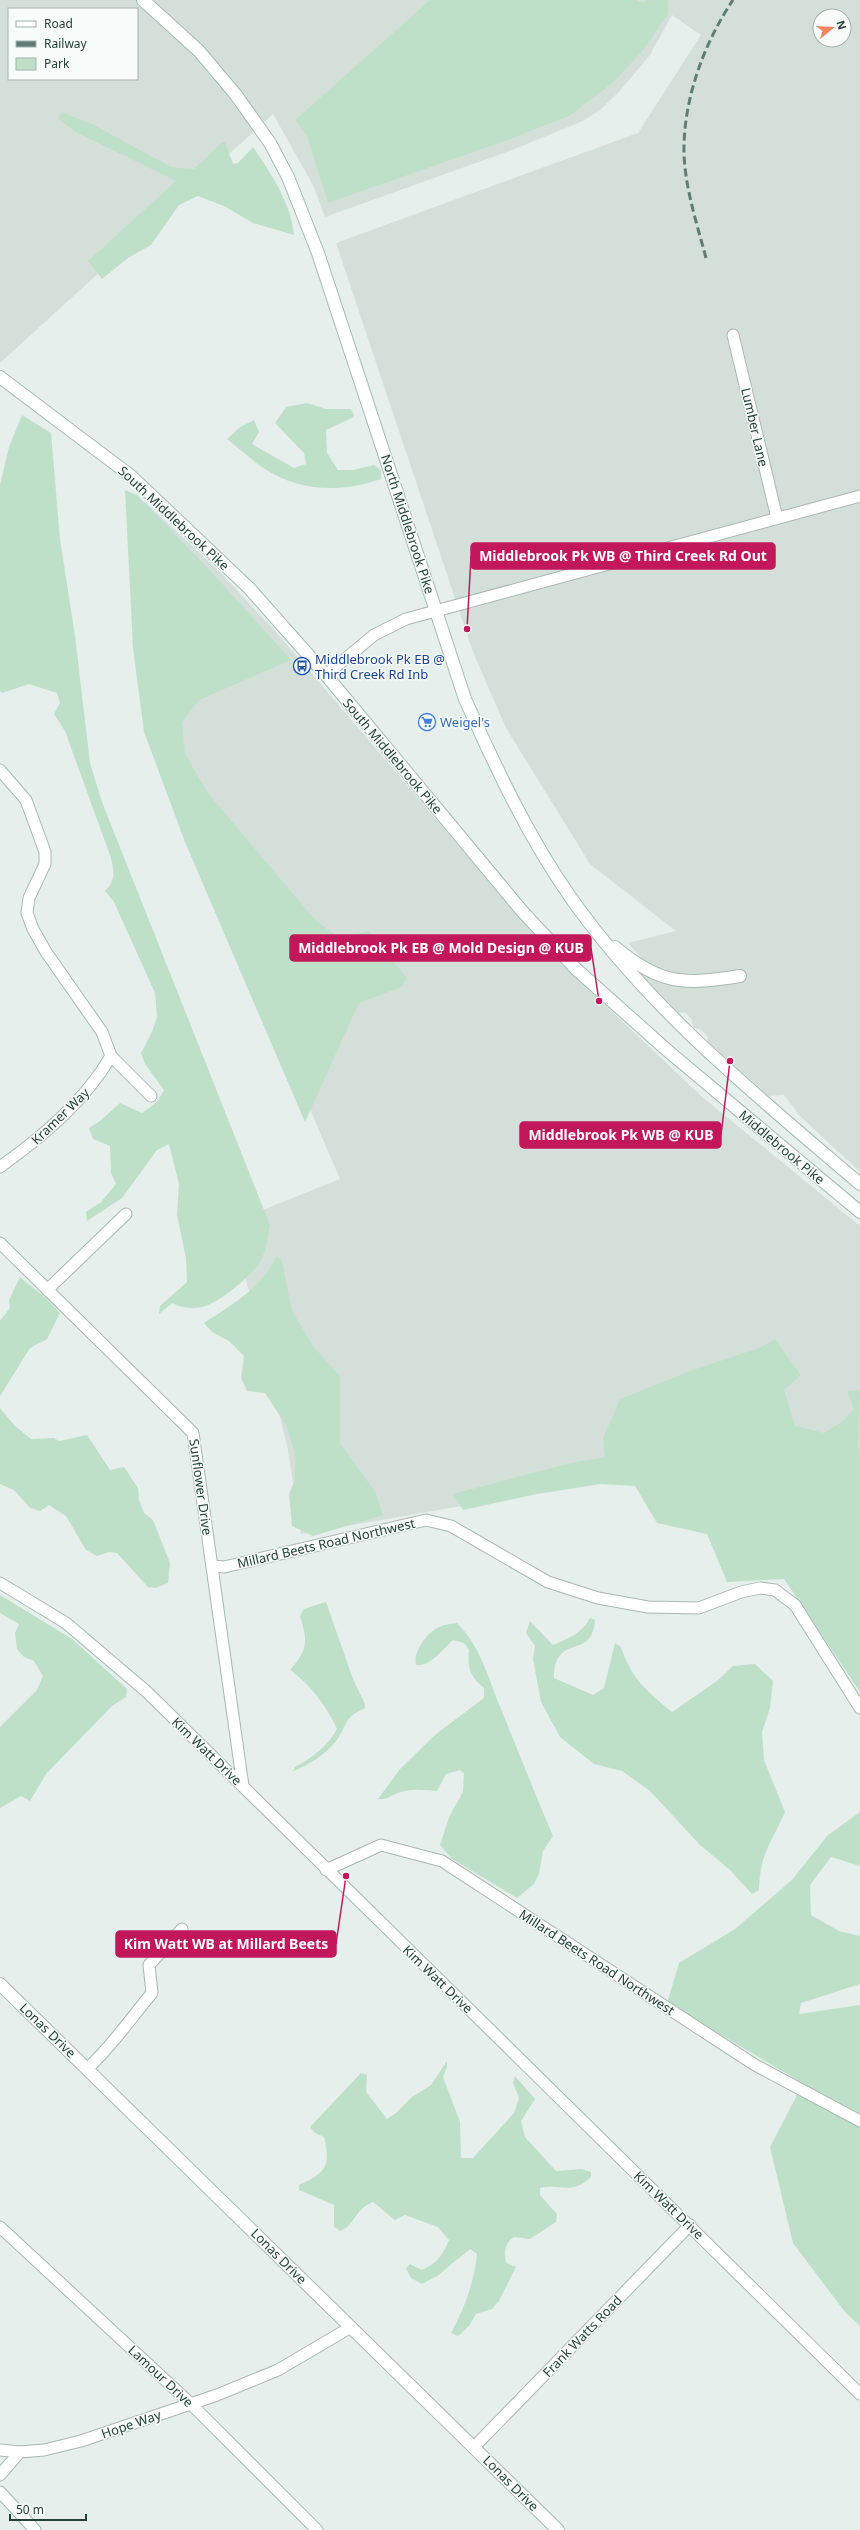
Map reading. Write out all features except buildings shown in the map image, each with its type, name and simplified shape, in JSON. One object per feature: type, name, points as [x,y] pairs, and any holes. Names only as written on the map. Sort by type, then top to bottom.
[{"type":"main road","name":"North Middlebrook Pike","points":[[143,0],[199,50],[236,95],[270,143],[288,177],[318,253],[466,699],[494,762],[530,834],[571,898],[622,964],[694,1040]]},
{"type":"main road","name":"South Middlebrook Pike","points":[[0,377],[98,449],[157,499],[249,588],[326,675],[522,911],[576,969],[668,1051]]},
{"type":"main road","points":[[597,931],[634,963],[657,975],[683,982],[740,976]]},
{"type":"main road","name":"Middlebrook Pike","points":[[694,1040],[860,1184]]},
{"type":"main road","name":"Middlebrook Pike","points":[[668,1051],[860,1212]]},
{"type":"main road","name":"Lonas Drive","points":[[0,1984],[88,2068],[558,2530]]},
{"type":"street","name":"Lumber Lane","points":[[733,335],[777,518]]},
{"type":"street","points":[[326,675],[353,652],[387,627],[435,609],[860,496]]},
{"type":"street","points":[[0,770],[26,800],[45,852],[45,864],[28,898],[27,913],[33,929],[46,952],[102,1032],[111,1056],[151,1096]]},
{"type":"street","name":"Kramer Way","points":[[0,1167],[36,1142],[99,1077],[111,1056]]},
{"type":"street","points":[[47,1290],[126,1214]]},
{"type":"street","name":"Sunflower Drive","points":[[0,1243],[194,1433],[243,1786]]},
{"type":"street","name":"Millard Beets Road Northwest","points":[[212,1566],[224,1567],[426,1520],[451,1526],[548,1582],[598,1598],[648,1607],[699,1608],[741,1592],[760,1588],[775,1590],[795,1605],[860,1708]]},
{"type":"street","name":"Kim Watt Drive","points":[[0,1583],[66,1623],[147,1692],[326,1870],[690,2225],[860,2394]]},
{"type":"street","name":"Millard Beets Road Northwest","points":[[326,1870],[381,1845],[442,1861],[755,2065],[860,2121]]},
{"type":"street","points":[[88,2068],[102,2055],[111,2041],[152,1993],[148,1965],[182,1929]]},
{"type":"street","name":"Frank Watts Road","points":[[474,2447],[690,2225]]},
{"type":"street","name":"Lamour Drive","points":[[0,2227],[190,2403],[317,2530]]},
{"type":"street","name":"Hope Way","points":[[0,2450],[20,2452],[44,2450],[81,2441],[190,2403],[278,2370],[351,2327]]},
{"type":"street","points":[[0,2475],[20,2452]]},
{"type":"street","points":[[0,2492],[35,2530]]},
{"type":"shaded area","points":[[0,0],[860,0],[860,1172],[800,1116],[784,1095],[768,1096],[712,1048],[707,1043],[708,1037],[700,1029],[693,1028],[692,1020],[685,1012],[676,1013],[643,977],[645,962],[628,943],[676,931],[590,864],[506,728],[473,652],[336,243],[638,133],[701,35],[672,15],[650,55],[619,92],[600,110],[583,121],[512,150],[325,217],[313,185],[273,114],[0,363]]},
{"type":"shaded area","points":[[145,502],[220,572],[277,633],[506,901],[564,966],[701,1096],[860,1226],[860,1531],[789,1449],[301,1534],[288,1450],[253,1303],[228,1224],[340,1179],[189,827],[133,504]]},
{"type":"green space","points":[[430,0],[636,0],[643,3],[647,0],[668,0],[668,14],[644,49],[615,81],[569,116],[505,141],[328,203],[307,136],[295,120]]},
{"type":"green space","points":[[62,112],[94,125],[171,167],[194,169],[222,142],[225,142],[233,164],[238,163],[253,147],[267,167],[279,189],[289,211],[294,235],[253,223],[224,206],[198,196],[179,205],[151,245],[128,258],[102,279],[88,261],[176,181],[76,132],[58,119]]},
{"type":"green space","points":[[307,403],[326,409],[351,409],[354,415],[352,418],[326,430],[327,453],[338,470],[353,470],[374,465],[381,470],[381,479],[351,487],[321,488],[306,486],[291,482],[263,468],[227,439],[240,427],[254,420],[259,432],[252,444],[294,468],[306,464],[304,453],[275,423],[286,407]]},
{"type":"green space","points":[[22,415],[51,433],[60,539],[75,636],[90,763],[102,802],[270,1225],[263,1256],[254,1270],[238,1285],[220,1298],[212,1303],[197,1308],[188,1308],[172,1303],[159,1314],[160,1306],[187,1282],[186,1258],[177,1215],[179,1184],[169,1144],[157,1150],[122,1198],[87,1221],[86,1212],[101,1202],[116,1184],[111,1173],[110,1146],[93,1139],[89,1128],[100,1121],[120,1103],[142,1113],[157,1102],[164,1090],[145,1064],[141,1053],[152,1032],[157,1017],[155,993],[114,902],[105,891],[113,879],[111,858],[65,731],[54,714],[60,703],[57,693],[29,684],[2,693],[0,691],[0,485],[9,447]]},
{"type":"green space","points":[[125,490],[137,495],[208,568],[291,660],[199,700],[182,722],[185,754],[208,793],[316,921],[340,938],[368,931],[407,978],[402,987],[359,1003],[305,1122],[185,842],[144,732],[133,648]]},
{"type":"green space","points":[[277,1255],[282,1261],[292,1311],[313,1346],[340,1376],[340,1443],[376,1493],[383,1515],[313,1536],[292,1526],[289,1494],[295,1480],[295,1453],[286,1425],[265,1393],[247,1391],[241,1378],[244,1356],[229,1341],[212,1332],[204,1323],[236,1302],[255,1286],[264,1276]]},
{"type":"green space","points":[[20,1277],[48,1300],[60,1313],[47,1339],[30,1348],[0,1396],[0,1321],[10,1308],[9,1300]]},
{"type":"green space","points":[[775,1339],[801,1375],[784,1390],[795,1426],[824,1433],[843,1421],[854,1409],[847,1391],[860,1390],[858,1448],[860,1452],[860,1692],[784,1579],[727,1582],[707,1534],[657,1523],[635,1486],[601,1484],[537,1494],[463,1510],[453,1494],[571,1463],[605,1457],[603,1438],[620,1399],[690,1371],[759,1348]]},
{"type":"green space","points":[[0,1408],[14,1425],[31,1439],[54,1438],[59,1441],[87,1435],[110,1470],[124,1467],[138,1488],[139,1500],[144,1513],[153,1520],[170,1563],[168,1583],[156,1588],[148,1587],[117,1553],[109,1552],[97,1556],[86,1550],[66,1516],[49,1505],[40,1511],[30,1508],[14,1490],[0,1484]]},
{"type":"green space","points":[[0,1595],[72,1639],[127,1689],[126,1697],[112,1706],[46,1774],[30,1801],[21,1796],[0,1808],[0,1727],[37,1690],[43,1676],[34,1661],[24,1657],[17,1649],[15,1633],[19,1624],[0,1613]]},
{"type":"green space","points":[[326,1602],[353,1679],[365,1704],[365,1708],[349,1718],[337,1740],[328,1750],[311,1762],[293,1771],[295,1767],[314,1755],[324,1746],[337,1729],[329,1713],[317,1696],[297,1675],[290,1670],[300,1657],[305,1645],[304,1632],[300,1616],[304,1609]]},
{"type":"green space","points":[[590,1618],[595,1620],[592,1633],[587,1640],[560,1655],[556,1664],[554,1678],[593,1695],[604,1688],[615,1643],[621,1647],[630,1668],[641,1684],[672,1712],[717,1681],[733,1666],[755,1664],[773,1681],[770,1708],[762,1732],[764,1760],[785,1812],[764,1857],[759,1890],[752,1894],[730,1870],[700,1845],[650,1791],[622,1771],[594,1764],[560,1737],[541,1702],[533,1659],[535,1646],[526,1633],[530,1621],[553,1645],[579,1632]]},
{"type":"green space","points":[[457,1623],[472,1642],[483,1663],[553,1836],[543,1851],[539,1874],[534,1884],[517,1898],[452,1859],[440,1845],[449,1817],[463,1792],[464,1773],[460,1770],[446,1774],[437,1791],[408,1790],[386,1798],[378,1799],[400,1769],[436,1734],[484,1698],[484,1688],[475,1680],[470,1671],[469,1650],[464,1643],[453,1640],[431,1660],[421,1665],[416,1665],[419,1648],[426,1637],[441,1626]]},
{"type":"green space","points":[[860,1812],[860,1866],[831,1857],[810,1885],[811,1915],[839,1931],[860,1936],[860,1984],[801,2003],[799,2014],[860,2005],[860,2326],[845,2312],[793,2243],[770,2147],[796,2097],[799,2081],[667,2003],[679,1963],[735,1929],[792,1880],[827,1836]]},
{"type":"green space","points":[[447,2061],[447,2067],[443,2077],[460,2122],[461,2158],[473,2158],[514,2113],[519,2098],[513,2083],[515,2076],[535,2099],[521,2121],[525,2137],[556,2171],[582,2169],[591,2172],[591,2177],[584,2183],[572,2188],[540,2188],[540,2195],[557,2214],[556,2222],[530,2239],[514,2237],[508,2242],[505,2252],[506,2263],[516,2267],[499,2301],[492,2309],[476,2314],[469,2326],[458,2336],[451,2333],[461,2314],[468,2295],[474,2275],[477,2254],[470,2249],[437,2276],[422,2284],[411,2278],[406,2268],[410,2264],[422,2270],[439,2258],[449,2240],[438,2227],[405,2215],[395,2220],[373,2202],[362,2209],[349,2225],[340,2231],[334,2227],[334,2205],[299,2190],[299,2185],[315,2177],[321,2172],[326,2162],[327,2155],[324,2137],[315,2133],[310,2127],[361,2073],[367,2075],[366,2092],[387,2119],[396,2113],[412,2097],[431,2085]]},
{"type":"railway","points":[[706,258],[692,206],[685,166],[684,153],[687,113],[691,93],[704,53],[733,0]]},
{"type":"place","name":"Middlebrook Pk WB @ Third Creek Rd Out","points":[[467,629]]},
{"type":"place","name":"Middlebrook Pk EB @ Third Creek Rd Inb","points":[[302,666]]},
{"type":"place","name":"Weigel's","points":[[427,722]]},
{"type":"place","name":"Middlebrook Pk EB @ Mold Design @ KUB","points":[[599,1001]]},
{"type":"place","name":"Middlebrook Pk WB @ KUB","points":[[730,1061]]},
{"type":"place","name":"Kim Watt WB at Millard Beets","points":[[346,1876]]}]
